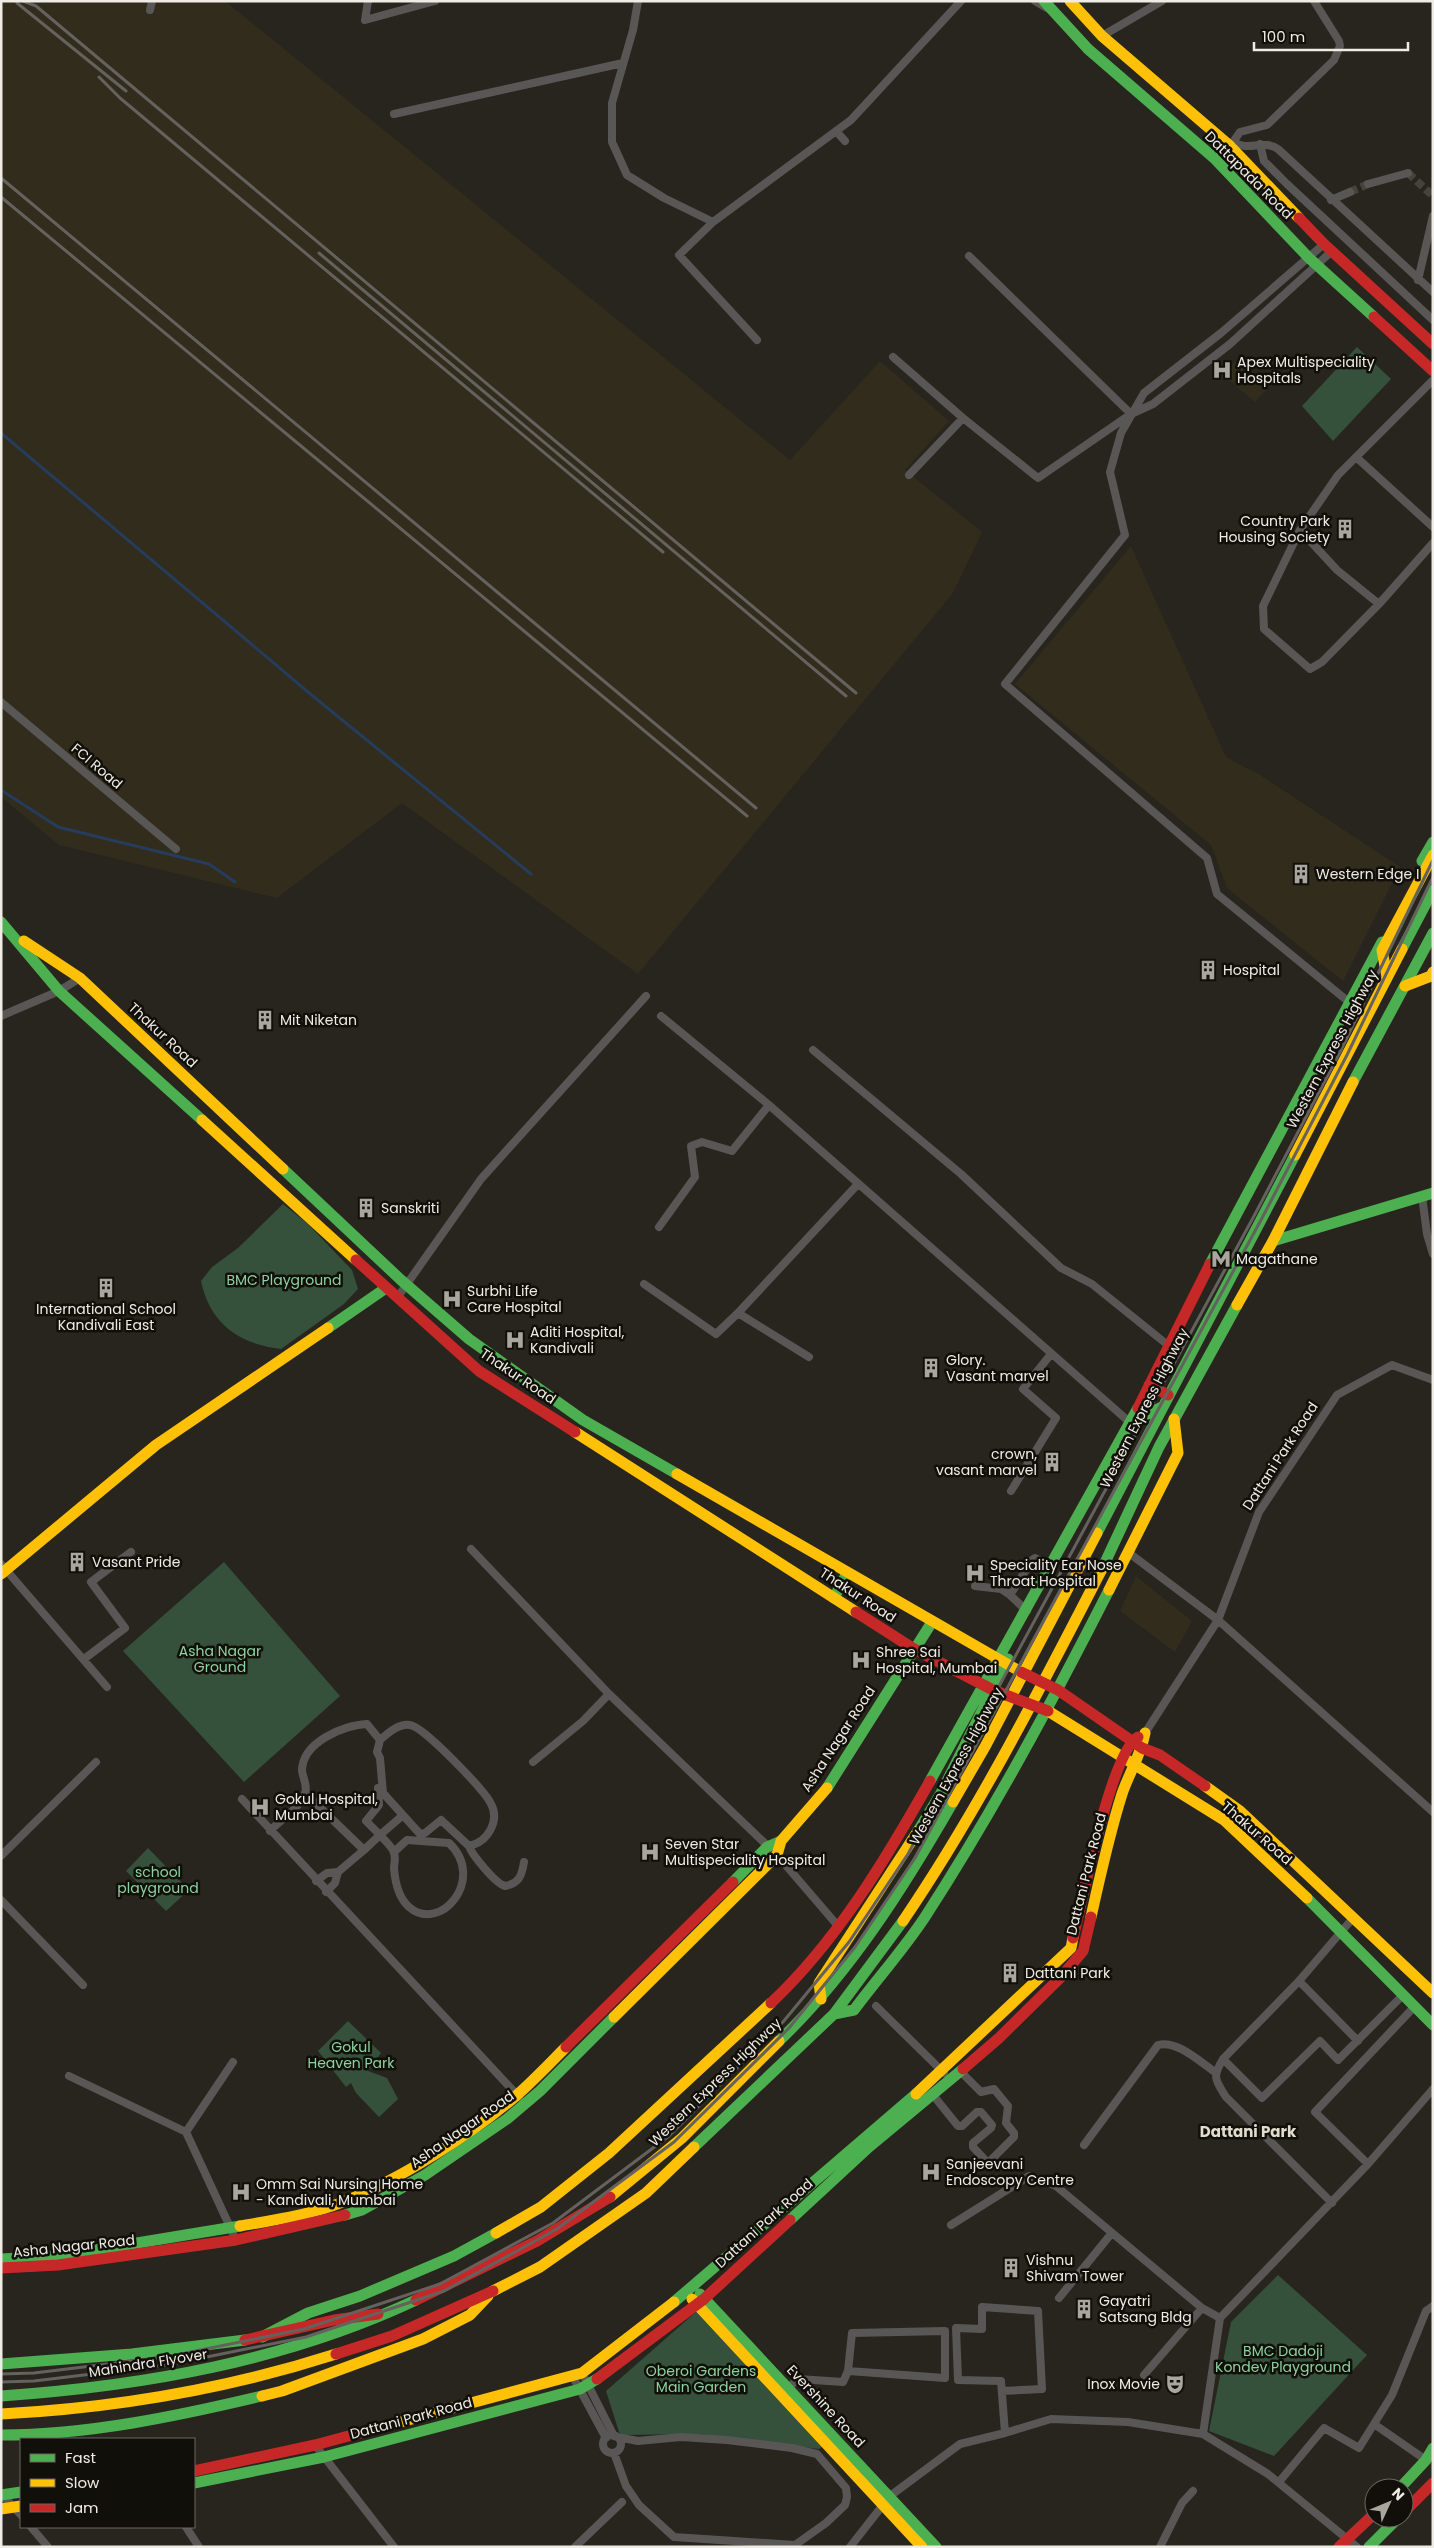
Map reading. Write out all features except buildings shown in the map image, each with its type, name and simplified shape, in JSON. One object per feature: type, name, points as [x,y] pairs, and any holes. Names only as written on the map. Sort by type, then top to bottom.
[{"type":"main road","name":"Dattapada Road","points":[[1044,1],[1088,49],[1214,158],[1313,261],[1433,371]]},
{"type":"main road","points":[[1070,1],[1102,36],[1232,144],[1328,247],[1433,344]]},
{"type":"main road","points":[[1402,342],[1415,328]]},
{"type":"main road","points":[[1002,1662],[1132,1425],[1149,1385],[1247,1194],[1351,1004],[1433,842]]},
{"type":"main road","points":[[1387,978],[1382,950],[1433,855]]},
{"type":"main road","name":"Western Express Highway","points":[[298,2345],[388,2313],[524,2249],[572,2221],[634,2180],[700,2121],[821,1999],[901,1890],[940,1828],[1029,1665],[1141,1444],[1433,890]]},
{"type":"main road","name":"Thakur Road","points":[[1,922],[15,936],[59,991],[479,1370],[914,1649],[989,1688],[1048,1711],[1224,1820],[1343,1932],[1433,2025]]},
{"type":"main road","points":[[1,2414],[61,2411],[135,2401],[225,2385],[295,2367],[392,2336],[490,2293],[540,2267],[646,2194],[834,2014],[881,1953],[967,1822],[1020,1727],[1104,1565],[1174,1419],[1273,1241],[1337,1112],[1433,933]]},
{"type":"main road","name":"Thakur Road","points":[[15,936],[80,978],[396,1276],[469,1338],[506,1366],[583,1420],[1002,1662],[1058,1690],[1142,1748],[1160,1755],[1240,1811],[1433,1993]]},
{"type":"main road","points":[[1405,986],[1430,976],[1433,972]]},
{"type":"main road","points":[[268,1180],[282,1168]]},
{"type":"main road","points":[[1273,1241],[1427,1194]]},
{"type":"main road","points":[[3,1570],[156,1445],[386,1288]]},
{"type":"main road","points":[[1149,1385],[1168,1395]]},
{"type":"main road","points":[[821,1999],[819,1982],[900,1864],[941,1793],[1026,1610],[1132,1425],[1141,1417],[1162,1407]]},
{"type":"main road","points":[[834,2014],[854,2010],[924,1918],[1004,1788],[1048,1711],[1178,1453],[1174,1419]]},
{"type":"main road","points":[[613,1456],[619,1440]]},
{"type":"main road","points":[[834,1598],[847,1573]]},
{"type":"main road","name":"Asha Nagar Road","points":[[1,2268],[58,2265],[334,2219],[362,2210],[463,2151],[525,2104],[655,1978],[776,1855],[781,1841],[826,1789],[932,1622]]},
{"type":"main road","points":[[262,2337],[308,2313],[360,2296],[454,2256],[541,2207],[609,2153],[712,2061],[785,1990],[838,1926],[907,1822],[989,1688]]},
{"type":"main road","name":"Dattani Park Road","points":[[195,2483],[324,2457],[584,2387],[700,2302],[767,2239],[821,2192],[865,2142],[933,2095],[946,2075],[988,2027],[1071,1949],[1102,1840],[1122,1758],[1132,1741],[1145,1733]]},
{"type":"main road","name":"Dattani Park Road","points":[[195,2470],[315,2445],[577,2374],[690,2289],[812,2183],[946,2075],[960,2071],[999,2038],[1046,1992],[1082,1952],[1102,1840],[1142,1748],[1145,1733]]},
{"type":"main road","name":"Asha Nagar Road","points":[[1,2258],[58,2256],[235,2234],[360,2195],[461,2136],[517,2095],[656,1961],[767,1846],[781,1841]]},
{"type":"main road","points":[[1071,1949],[1082,1952]]},
{"type":"main road","points":[[1036,1982],[1046,1992]]},
{"type":"main road","points":[[1015,2002],[1025,2012]]},
{"type":"main road","points":[[988,2027],[999,2038]]},
{"type":"main road","points":[[812,2183],[821,2192]]},
{"type":"main road","points":[[757,2229],[767,2239]]},
{"type":"main road","name":"Evershine Road","points":[[690,2289],[700,2302],[886,2500],[936,2547]]},
{"type":"main road","points":[[1,2435],[30,2435],[105,2426],[206,2409],[282,2391],[423,2339],[470,2315],[490,2293]]},
{"type":"main road","name":"Evershine Road","points":[[700,2302],[788,2388],[832,2442]]},
{"type":"main road","points":[[1,2364],[134,2356],[262,2337],[353,2315],[388,2313]]},
{"type":"main road","name":"Mahindra Flyover","points":[[1,2396],[45,2394],[112,2386],[219,2367],[298,2345]]},
{"type":"main road","points":[[518,2390],[523,2404]]},
{"type":"main road","points":[[471,2402],[475,2416]]},
{"type":"main road","points":[[1409,2478],[1426,2460],[1433,2448]]},
{"type":"main road","points":[[1414,2502],[1433,2483]]},
{"type":"main road","points":[[2,2495],[20,2492]]},
{"type":"main road","name":"Evershine Road","points":[[886,2500],[922,2547]]},
{"type":"main road","points":[[1,2509],[19,2510]]},
{"type":"main road","points":[[1339,2547],[1364,2524]]},
{"type":"main road","points":[[1369,2547],[1388,2528]]},
{"type":"street","points":[[150,10],[152,1]]},
{"type":"street","points":[[368,1],[365,20],[434,1]]},
{"type":"street","points":[[638,1],[612,103],[612,142],[628,176],[664,198],[713,222]]},
{"type":"street","points":[[757,340],[679,255],[713,222],[851,120],[961,1]]},
{"type":"street","points":[[1035,1],[1054,12]]},
{"type":"street","points":[[1102,36],[1162,1]]},
{"type":"street","points":[[1314,1],[1339,41],[1338,52],[1334,60],[1267,125],[1240,132],[1232,144],[1242,147],[1268,144],[1278,148],[1331,200],[1433,292]]},
{"type":"street","points":[[394,114],[623,63]]},
{"type":"street","points":[[836,131],[845,141]]},
{"type":"street","points":[[1260,144],[1264,161],[1433,320]]},
{"type":"street","points":[[1368,184],[1408,173]]},
{"type":"street","points":[[1331,200],[1350,192]]},
{"type":"street","points":[[1418,280],[1433,216]]},
{"type":"street","points":[[893,357],[963,418],[1038,478],[1130,414],[1153,404],[1230,344],[1328,247]]},
{"type":"street","points":[[969,256],[1130,414]]},
{"type":"street","points":[[1313,261],[1144,393],[1130,414],[1114,450],[1110,472],[1125,535],[1005,684],[1207,858],[1217,894],[1366,1016]]},
{"type":"street","points":[[1221,333],[1230,344]]},
{"type":"street","points":[[1433,380],[1338,475],[1300,530],[1263,606],[1264,629],[1310,669],[1322,662],[1379,604],[1433,543]]},
{"type":"street","points":[[1154,385],[1163,396]]},
{"type":"street","points":[[909,475],[963,418]]},
{"type":"street","points":[[1356,457],[1433,527]]},
{"type":"street","points":[[1300,530],[1337,570],[1379,604]]},
{"type":"street","name":"FCI Road","points":[[1,702],[176,850]]},
{"type":"street","points":[[1,1016],[59,991],[80,978]]},
{"type":"street","points":[[397,1298],[405,1284],[481,1179],[646,996]]},
{"type":"street","points":[[661,1016],[769,1105],[1132,1425]]},
{"type":"street","points":[[813,1050],[961,1174],[1061,1268],[1092,1284],[1169,1346]]},
{"type":"street","points":[[659,1228],[695,1177],[691,1146],[702,1142],[732,1151],[769,1105]]},
{"type":"street","points":[[644,1284],[716,1334],[738,1314],[858,1184]]},
{"type":"street","points":[[1427,1194],[1427,1234],[1433,1254]]},
{"type":"street","points":[[386,1288],[396,1276]]},
{"type":"street","points":[[738,1314],[809,1357]]},
{"type":"street","points":[[1011,1491],[1056,1418],[1023,1389],[1051,1354]]},
{"type":"street","name":"Dattani Park Road","points":[[1145,1733],[1218,1620],[1259,1512],[1337,1395],[1392,1365],[1433,1380]]},
{"type":"street","points":[[471,1549],[609,1694],[776,1855],[838,1926]]},
{"type":"street","points":[[84,1659],[125,1628],[91,1582],[131,1552]]},
{"type":"street","points":[[1129,1553],[1218,1620],[1433,1812]]},
{"type":"street","points":[[1010,1595],[1032,1560],[1035,1558],[1051,1566]]},
{"type":"street","points":[[3,1570],[107,1687]]},
{"type":"street","points":[[975,1586],[1001,1589],[1026,1610]]},
{"type":"street","points":[[533,1762],[583,1721],[609,1694]]},
{"type":"street","points":[[270,1830],[299,1803],[305,1793],[302,1770],[306,1756],[316,1744],[356,1725],[367,1724],[380,1740]]},
{"type":"street","points":[[394,1852],[407,1840],[449,1843],[459,1852],[464,1870],[464,1879],[455,1898],[439,1913],[432,1915],[418,1913],[410,1908],[398,1890],[394,1867],[394,1852],[366,1821],[380,1801],[374,1757],[380,1740],[398,1727],[408,1724],[417,1726],[436,1743],[491,1803],[494,1824],[487,1837],[478,1844],[469,1846]]},
{"type":"street","points":[[377,1752],[380,1758],[383,1793],[402,1816],[422,1834],[441,1820],[469,1846],[472,1855],[489,1871],[500,1885],[505,1886],[517,1881],[522,1874],[524,1862]]},
{"type":"street","points":[[1,1856],[96,1762]]},
{"type":"street","points":[[305,1793],[364,1850]]},
{"type":"street","points":[[242,1799],[326,1892],[525,2104]]},
{"type":"street","points":[[326,1892],[335,1883],[338,1872],[402,1816]]},
{"type":"street","points":[[316,1881],[327,1873],[338,1872]]},
{"type":"street","points":[[1,1900],[83,1986]]},
{"type":"street","points":[[1332,2203],[1226,2097],[1216,2082],[1215,2072],[1223,2059],[1299,1981],[1343,1932],[1353,1918]]},
{"type":"street","points":[[1299,1981],[1358,2040]]},
{"type":"street","points":[[1223,2059],[1262,2098],[1320,2041],[1338,2060],[1403,1994]]},
{"type":"street","points":[[876,2006],[946,2075]]},
{"type":"street","points":[[1368,2164],[1315,2112],[1415,2006]]},
{"type":"street","points":[[1084,2145],[1158,2045],[1166,2043],[1174,2046],[1215,2072]]},
{"type":"street","points":[[186,2132],[233,2062]]},
{"type":"street","points":[[933,2095],[958,2126],[962,2126],[977,2112],[981,2112],[992,2125],[992,2128],[973,2146],[986,2161],[990,2161],[1014,2137],[1014,2133],[1006,2123],[1008,2106],[994,2089],[981,2092],[960,2071]]},
{"type":"street","points":[[69,2076],[186,2132],[235,2234]]},
{"type":"street","points":[[1203,2434],[1220,2318],[1332,2203],[1433,2089]]},
{"type":"street","points":[[952,2225],[1029,2176],[1056,2186],[1111,2234],[1202,2308],[1220,2318]]},
{"type":"street","points":[[1058,2298],[1111,2234]]},
{"type":"street","points":[[1278,2482],[1324,2428],[1359,2448],[1392,2395],[1426,2311],[1433,2306]]},
{"type":"street","points":[[1002,2391],[1042,2389],[1038,2311],[982,2307],[982,2329],[956,2328],[958,2380],[1001,2381],[1006,2433]]},
{"type":"street","points":[[1144,2375],[1202,2308]]},
{"type":"street","points":[[788,2388],[798,2379],[843,2382],[848,2371],[852,2334],[945,2331],[945,2378],[848,2371]]},
{"type":"street","points":[[577,2374],[612,2437],[620,2441],[620,2447],[614,2453]]},
{"type":"street","points":[[850,2547],[886,2500],[960,2444],[1052,2419],[1128,2422],[1203,2434],[1278,2482],[1349,2538],[1357,2547]]},
{"type":"street","points":[[1374,2424],[1426,2460]]},
{"type":"street","points":[[612,2437],[604,2448],[608,2452],[614,2453]]},
{"type":"street","points":[[612,2437],[638,2441],[681,2437],[727,2440],[792,2448],[817,2454],[846,2488],[847,2497],[845,2505],[826,2524],[795,2544],[674,2537],[639,2505],[630,2492],[614,2453]]},
{"type":"street","points":[[817,2454],[832,2442]]},
{"type":"street","points":[[315,2445],[394,2547]]},
{"type":"street","points":[[1160,2547],[1182,2503],[1193,2491]]},
{"type":"street","points":[[2,2495],[19,2510]]},
{"type":"street","points":[[575,2547],[622,2502]]},
{"type":"street","points":[[32,2528],[48,2547]]},
{"type":"street","points":[[187,2528],[199,2547]]},
{"type":"shaded area","points":[[1,1],[225,1],[790,460],[880,361],[949,421],[905,470],[982,532],[953,593],[638,974],[402,803],[277,898],[59,845],[1,797]]},
{"type":"shaded area","points":[[1238,360],[1267,389],[1255,402],[1222,374]]},
{"type":"shaded area","points":[[1131,546],[1226,757],[1260,775],[1400,867],[1343,981],[1227,888],[1211,845],[1015,684]]},
{"type":"shaded area","points":[[1136,1576],[1192,1621],[1175,1652],[1120,1611]]},
{"type":"green space","points":[[1357,347],[1391,379],[1333,441],[1302,406]]},
{"type":"green space","name":"BMC Playground","points":[[283,1204],[307,1223],[352,1270],[358,1289],[344,1304],[281,1349],[252,1342],[240,1337],[229,1329],[211,1309],[201,1281],[212,1267],[238,1248]]},
{"type":"green space","name":"Asha Nagar Ground","points":[[224,1562],[340,1696],[244,1782],[123,1651]]},
{"type":"green space","name":"school playground","points":[[148,1848],[189,1890],[166,1911],[126,1871]]},
{"type":"green space","name":"Gokul Heaven Park","points":[[348,2021],[381,2053],[368,2071],[387,2078],[398,2099],[379,2117],[356,2093],[351,2083],[346,2087],[318,2051]]},
{"type":"green space","name":"BMC Dadoji Kondev Playground","points":[[1278,2275],[1367,2355],[1274,2456],[1209,2431],[1231,2322]]},
{"type":"green space","name":"Oberoi Gardens Main Garden","points":[[705,2304],[834,2439],[819,2449],[698,2434],[620,2435],[606,2391]]},
{"type":"waterway","points":[[1,433],[314,697],[531,874]]},
{"type":"waterway","points":[[1,790],[58,827],[209,864],[235,882]]},
{"type":"tunnel","points":[[1408,173],[1433,196]]},
{"type":"tunnel","points":[[1350,192],[1368,184]]},
{"type":"railway","points":[[23,1],[36,6],[856,693]]},
{"type":"railway","points":[[17,3],[126,91]]},
{"type":"railway","points":[[99,77],[120,98],[663,552]]},
{"type":"railway","points":[[1,178],[756,808]]},
{"type":"railway","points":[[1,197],[747,816]]},
{"type":"railway","points":[[319,253],[846,696]]},
{"type":"railway","points":[[1,2374],[34,2373],[166,2357],[304,2329],[440,2284],[553,2223],[669,2136],[783,2022],[849,1942],[908,1854],[1254,1216],[1340,1052],[1433,860]]},
{"type":"railway","points":[[1,2382],[34,2381],[167,2365],[306,2337],[444,2291],[557,2229],[674,2142],[789,2028],[855,1947],[915,1858],[1261,1220],[1347,1055],[1433,877]]},
{"type":"traffic: fast","points":[[1044,1],[1088,49],[1214,158],[1309,258],[1374,317]]},
{"type":"traffic: fast","points":[[1422,861],[1433,842]]},
{"type":"traffic: fast","points":[[1402,949],[1433,890]]},
{"type":"traffic: fast","points":[[1,922],[59,991],[202,1120]]},
{"type":"traffic: fast","points":[[1353,1082],[1433,933]]},
{"type":"traffic: fast","points":[[1210,1264],[1382,942]]},
{"type":"traffic: fast","points":[[1097,1533],[1295,1155]]},
{"type":"traffic: fast","points":[[283,1169],[401,1280],[469,1339],[583,1420],[677,1474]]},
{"type":"traffic: fast","points":[[1273,1241],[1433,1193]]},
{"type":"traffic: fast","points":[[328,1328],[386,1288]]},
{"type":"traffic: fast","points":[[1102,1569],[1159,1447],[1237,1305]]},
{"type":"traffic: fast","points":[[1134,1428],[1141,1417],[1162,1407]]},
{"type":"traffic: fast","points":[[930,1781],[1138,1408]]},
{"type":"traffic: fast","points":[[834,1598],[847,1573]]},
{"type":"traffic: fast","points":[[834,2014],[854,2010],[925,1917],[1021,1756],[1109,1590]]},
{"type":"traffic: fast","points":[[827,1788],[932,1622]]},
{"type":"traffic: fast","points":[[918,1831],[941,1793],[1008,1659]]},
{"type":"traffic: fast","points":[[779,2041],[829,1987],[874,1928],[915,1866],[953,1802]]},
{"type":"traffic: fast","points":[[733,1882],[767,1847],[781,1841]]},
{"type":"traffic: fast","points":[[1307,1898],[1433,2025]]},
{"type":"traffic: fast","points":[[694,2147],[834,2014],[903,1921]]},
{"type":"traffic: fast","points":[[345,2215],[362,2210],[425,2175],[507,2119],[540,2091],[614,2017]]},
{"type":"traffic: fast","points":[[790,2220],[869,2147],[963,2069]]},
{"type":"traffic: fast","points":[[674,2302],[916,2094]]},
{"type":"traffic: fast","points":[[1,2259],[58,2256],[240,2226]]},
{"type":"traffic: fast","points":[[262,2337],[308,2313],[360,2296],[454,2256],[496,2233]]},
{"type":"traffic: fast","points":[[700,2294],[936,2547]]},
{"type":"traffic: fast","points":[[1,2396],[55,2392],[161,2377],[265,2355],[367,2321],[416,2300]]},
{"type":"traffic: fast","points":[[1,2364],[132,2354],[245,2340]]},
{"type":"traffic: fast","points":[[195,2483],[324,2457],[580,2389],[597,2379]]},
{"type":"traffic: fast","points":[[1,2435],[67,2432],[100,2428],[198,2411],[262,2396]]},
{"type":"traffic: fast","points":[[1409,2478],[1426,2460],[1433,2448]]},
{"type":"traffic: fast","points":[[1,2495],[20,2492]]},
{"type":"traffic: fast","points":[[1369,2547],[1388,2528]]},
{"type":"traffic: slow","points":[[1070,1],[1102,36],[1230,146],[1299,218]]},
{"type":"traffic: slow","points":[[1387,977],[1382,950],[1433,855]]},
{"type":"traffic: slow","points":[[24,941],[80,978],[283,1169]]},
{"type":"traffic: slow","points":[[1295,1155],[1402,949]]},
{"type":"traffic: slow","points":[[1405,986],[1431,976],[1433,972]]},
{"type":"traffic: slow","points":[[1237,1305],[1273,1241],[1353,1082]]},
{"type":"traffic: slow","points":[[202,1120],[356,1260]]},
{"type":"traffic: slow","points":[[1,1574],[156,1445],[328,1328]]},
{"type":"traffic: slow","points":[[1109,1590],[1178,1453],[1174,1419]]},
{"type":"traffic: slow","points":[[575,1432],[856,1612]]},
{"type":"traffic: slow","points":[[677,1474],[1021,1672]]},
{"type":"traffic: slow","points":[[953,1802],[986,1745],[1097,1533]]},
{"type":"traffic: slow","points":[[903,1921],[931,1879],[1008,1748],[1102,1569]]},
{"type":"traffic: slow","points":[[1048,1711],[1224,1820],[1307,1898]]},
{"type":"traffic: slow","points":[[1091,1917],[1117,1809],[1141,1749],[1145,1733]]},
{"type":"traffic: slow","points":[[1205,1786],[1240,1811],[1433,1993]]},
{"type":"traffic: slow","points":[[614,2017],[777,1855],[781,1841],[827,1788]]},
{"type":"traffic: slow","points":[[821,1999],[819,1983],[918,1831]]},
{"type":"traffic: slow","points":[[916,2094],[1071,1948],[1073,1938]]},
{"type":"traffic: slow","points":[[496,2233],[541,2207],[609,2153],[771,2003]]},
{"type":"traffic: slow","points":[[610,2197],[682,2138],[779,2041]]},
{"type":"traffic: slow","points":[[240,2226],[292,2217],[331,2207],[365,2193],[411,2169],[457,2140],[499,2110],[566,2047]]},
{"type":"traffic: slow","points":[[493,2291],[540,2267],[646,2193],[694,2147]]},
{"type":"traffic: slow","points":[[262,2396],[282,2391],[423,2339],[470,2315],[488,2296]]},
{"type":"traffic: slow","points":[[692,2299],[922,2547]]},
{"type":"traffic: slow","points":[[382,2427],[582,2373],[674,2302]]},
{"type":"traffic: slow","points":[[1,2414],[86,2407],[170,2395],[254,2377],[336,2354]]},
{"type":"traffic: slow","points":[[1,2509],[20,2506]]},
{"type":"traffic: jam","points":[[1299,218],[1324,244],[1433,344]]},
{"type":"traffic: jam","points":[[1374,317],[1433,371]]},
{"type":"traffic: jam","points":[[356,1260],[479,1371],[575,1432]]},
{"type":"traffic: jam","points":[[1138,1408],[1210,1264]]},
{"type":"traffic: jam","points":[[1149,1385],[1168,1395]]},
{"type":"traffic: jam","points":[[856,1612],[914,1649],[993,1690],[1048,1711]]},
{"type":"traffic: jam","points":[[1021,1672],[1058,1690],[1142,1748],[1160,1755],[1205,1786]]},
{"type":"traffic: jam","points":[[1073,1938],[1090,1863],[1108,1798],[1128,1749],[1138,1737]]},
{"type":"traffic: jam","points":[[771,2003],[818,1953],[839,1926],[878,1869],[930,1781]]},
{"type":"traffic: jam","points":[[566,2047],[733,1882]]},
{"type":"traffic: jam","points":[[963,2069],[999,2038],[1061,1977],[1083,1951],[1091,1917]]},
{"type":"traffic: jam","points":[[416,2300],[537,2241],[610,2197]]},
{"type":"traffic: jam","points":[[1,2268],[58,2265],[236,2240],[345,2215]]},
{"type":"traffic: jam","points":[[597,2379],[704,2299],[790,2220]]},
{"type":"traffic: jam","points":[[336,2354],[392,2336],[493,2291]]},
{"type":"traffic: jam","points":[[245,2340],[334,2320],[378,2314]]},
{"type":"traffic: jam","points":[[195,2471],[315,2445],[382,2427]]},
{"type":"traffic: jam","points":[[1414,2502],[1433,2483]]},
{"type":"traffic: jam","points":[[1339,2547],[1364,2523]]},
{"type":"place","name":"Apex Multispeciality Hospitals","points":[[1222,370]]},
{"type":"place","name":"Country Park Housing Society","points":[[1345,529]]},
{"type":"place","name":"Western Edge I","points":[[1301,874]]},
{"type":"place","name":"Hospital","points":[[1208,970]]},
{"type":"place","name":"Mit Niketan","points":[[265,1020]]},
{"type":"place","name":"Sanskriti","points":[[366,1208]]},
{"type":"place","name":"Magathane","points":[[1221,1259]]},
{"type":"place","name":"International School Kandivali East","points":[[106,1288]]},
{"type":"place","name":"Surbhi Life Care Hospital","points":[[452,1299]]},
{"type":"place","name":"Aditi Hospital, Kandivali","points":[[515,1340]]},
{"type":"place","name":"Glory. Vasant marvel","points":[[931,1368]]},
{"type":"place","name":"crown, vasant marvel","points":[[1052,1462]]},
{"type":"place","name":"Vasant Pride","points":[[77,1562]]},
{"type":"place","name":"Speciality Ear Nose Throat Hospital","points":[[975,1573]]},
{"type":"place","name":"Shree Sai Hospital, Mumbai","points":[[861,1660]]},
{"type":"place","name":"Gokul Hospital, Mumbai","points":[[260,1807]]},
{"type":"place","name":"Seven Star Multispeciality Hospital","points":[[650,1852]]},
{"type":"place","name":"Dattani Park","points":[[1010,1973]]},
{"type":"place","name":"Sanjeevani Endoscopy Centre","points":[[931,2172]]},
{"type":"place","name":"Omm Sai Nursing Home - Kandivali, Mumbai","points":[[241,2192]]},
{"type":"place","name":"Vishnu Shivam Tower","points":[[1011,2268]]},
{"type":"place","name":"Gayatri Satsang Bldg","points":[[1084,2309]]},
{"type":"place","name":"Inox Movie","points":[[1175,2384]]},
{"type":"district","name":"Dattani Park","points":[[1248,2131]]}]
